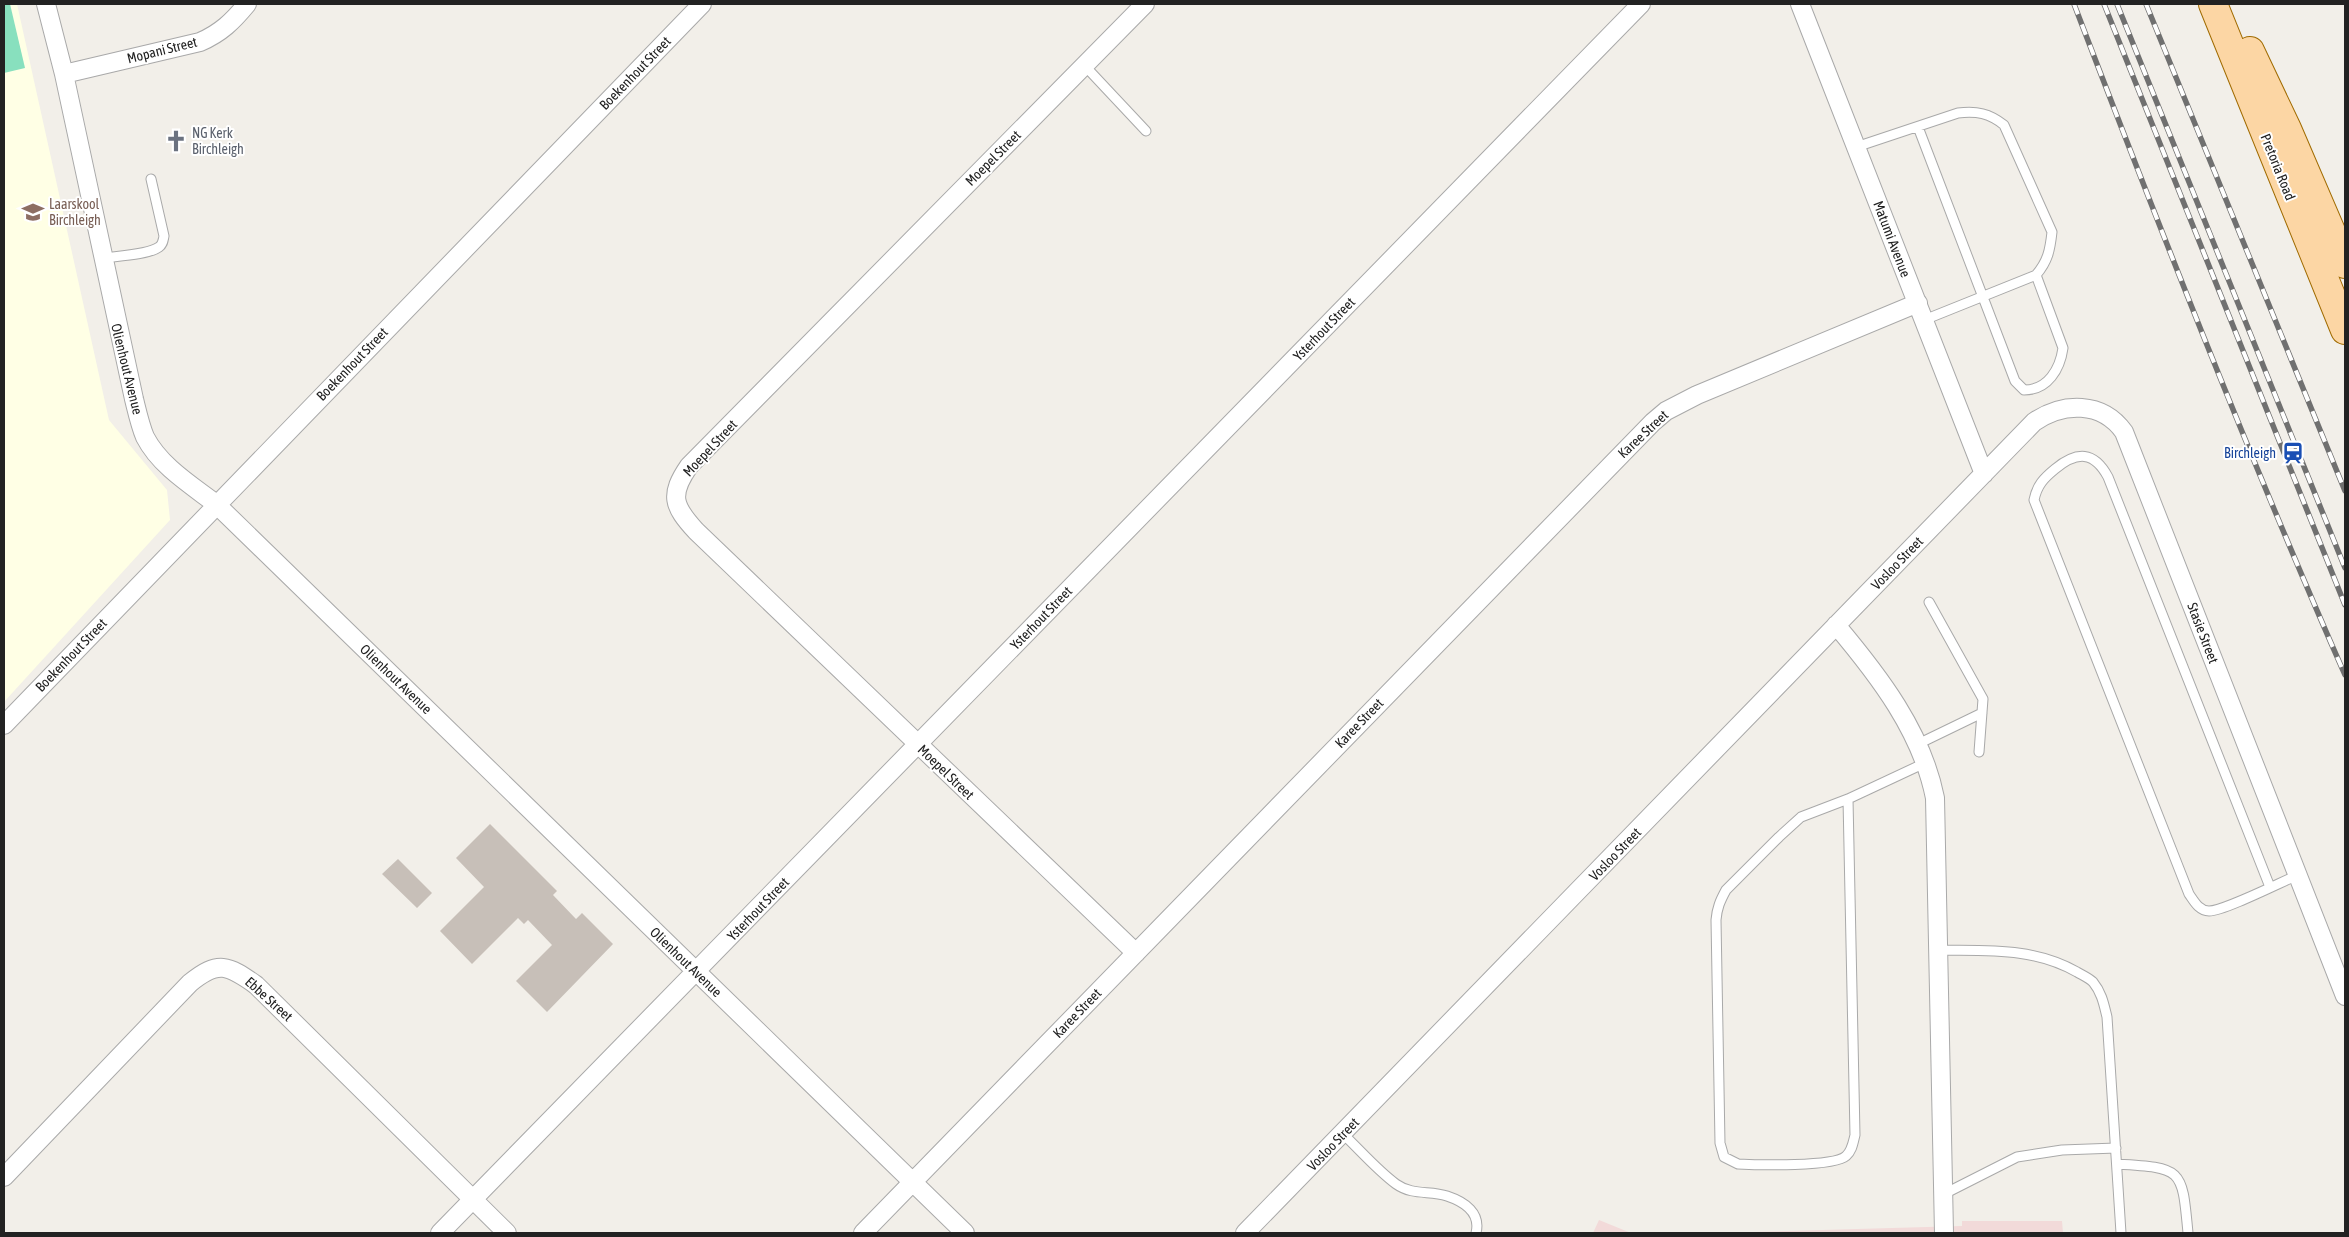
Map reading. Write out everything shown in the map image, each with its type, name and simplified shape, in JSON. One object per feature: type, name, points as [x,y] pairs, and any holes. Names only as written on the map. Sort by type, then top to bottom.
[{"type":"main road","name":"Pretoria Road","points":[[2213,4],[2335,269]]},
{"type":"main road","name":"Pretoria Road","points":[[2226,4],[2287,129],[2322,212],[2335,269],[2345,330]]},
{"type":"main road","points":[[2322,212],[2345,232]]},
{"type":"street","name":"Olienhout Avenue","points":[[46,4],[64,74],[102,258],[134,399],[145,436],[156,454],[170,468],[216,504],[965,1233]]},
{"type":"street","name":"Mopani Street","points":[[64,74],[200,42],[216,35],[234,20],[247,4]]},
{"type":"street","name":"Boekenhout Street","points":[[4,725],[702,4]]},
{"type":"street","name":"Moepel Street","points":[[1136,953],[696,531],[683,517],[676,505],[676,491],[689,466],[1145,4]]},
{"type":"street","name":"Ysterhout Street","points":[[440,1233],[1641,4]]},
{"type":"street","name":"Matumi Avenue","points":[[1800,4],[1984,474]]},
{"type":"street","name":"Karee Street","points":[[863,1233],[1666,411],[1697,395],[1918,304]]},
{"type":"street","name":"Stasie Street","points":[[1984,474],[2034,422],[2046,414],[2060,409],[2087,408],[2109,416],[2117,423],[2130,447],[2345,996]]},
{"type":"street","name":"Vosloo Street","points":[[1245,1233],[1984,474]]},
{"type":"street","points":[[1836,626],[1868,663],[1902,713],[1918,744],[1933,788],[1936,809],[1944,1233]]},
{"type":"street","name":"Ebbe Street","points":[[4,1178],[190,983],[205,971],[220,967],[232,970],[256,985],[507,1233]]},
{"type":"lane","points":[[1084,66],[1146,131]]},
{"type":"lane","points":[[1856,147],[1958,113],[1975,111],[1992,115],[2004,125],[2052,232],[2050,251],[2046,264],[2036,275],[1924,320]]},
{"type":"lane","points":[[1918,126],[1984,295],[2015,381],[2024,390],[2034,390],[2045,384],[2061,360],[2063,348],[2036,275]]},
{"type":"lane","points":[[102,258],[149,250],[161,246],[164,236],[151,179]]},
{"type":"lane","points":[[2270,887],[2108,478],[2103,468],[2090,459],[2075,456],[2067,459],[2038,485],[2034,500],[2189,894],[2196,905],[2209,911],[2218,909],[2270,887],[2298,875]]},
{"type":"lane","points":[[1929,602],[1983,699],[1978,752]]},
{"type":"lane","points":[[1918,744],[1982,713]]},
{"type":"lane","points":[[1848,799],[1856,1135],[1846,1156],[1830,1163],[1738,1164],[1724,1157],[1720,1143],[1716,909],[1726,890],[1793,824],[1811,812],[1848,799],[1925,763]]},
{"type":"lane","points":[[1938,950],[2019,952],[2036,955],[2054,960],[2092,980],[2101,994],[2107,1017],[2121,1233]]},
{"type":"lane","points":[[1343,1134],[1396,1184],[1418,1193],[1448,1196],[1469,1208],[1476,1214],[1478,1221],[1476,1233]]},
{"type":"lane","points":[[1942,1195],[2005,1161],[2017,1157],[2062,1150],[2116,1148]]},
{"type":"lane","points":[[2117,1164],[2159,1166],[2173,1172],[2184,1188],[2188,1233]]},
{"type":"shaded area","name":"Laarskool Birchleigh","points":[[4,4],[17,4],[109,420],[167,490],[170,520],[4,702]]},
{"type":"shaded area","points":[[1599,1220],[1631,1233],[1593,1233]]},
{"type":"shaded area","points":[[1962,1221],[2062,1221],[2063,1233],[1717,1233],[1962,1226]]},
{"type":"green space","points":[[4,4],[10,4],[25,68],[4,73]]},
{"type":"building","points":[[490,824],[557,891],[553,895],[576,919],[582,913],[613,944],[547,1012],[516,981],[552,945],[528,920],[524,924],[518,918],[472,964],[440,931],[484,887],[456,858]]},
{"type":"building","points":[[398,859],[432,893],[417,908],[382,874]]},
{"type":"railway","points":[[2074,4],[2205,341],[2345,675]]},
{"type":"railway","points":[[2104,4],[2345,605]]},
{"type":"railway","points":[[2117,4],[2345,568]]},
{"type":"railway","points":[[2146,4],[2345,491]]},
{"type":"place","name":"NG Kerk Birchleigh","points":[[176,141]]},
{"type":"place","name":"Laarskool Birchleigh","points":[[33,212]]},
{"type":"place","name":"Birchleigh","points":[[2293,453]]}]
